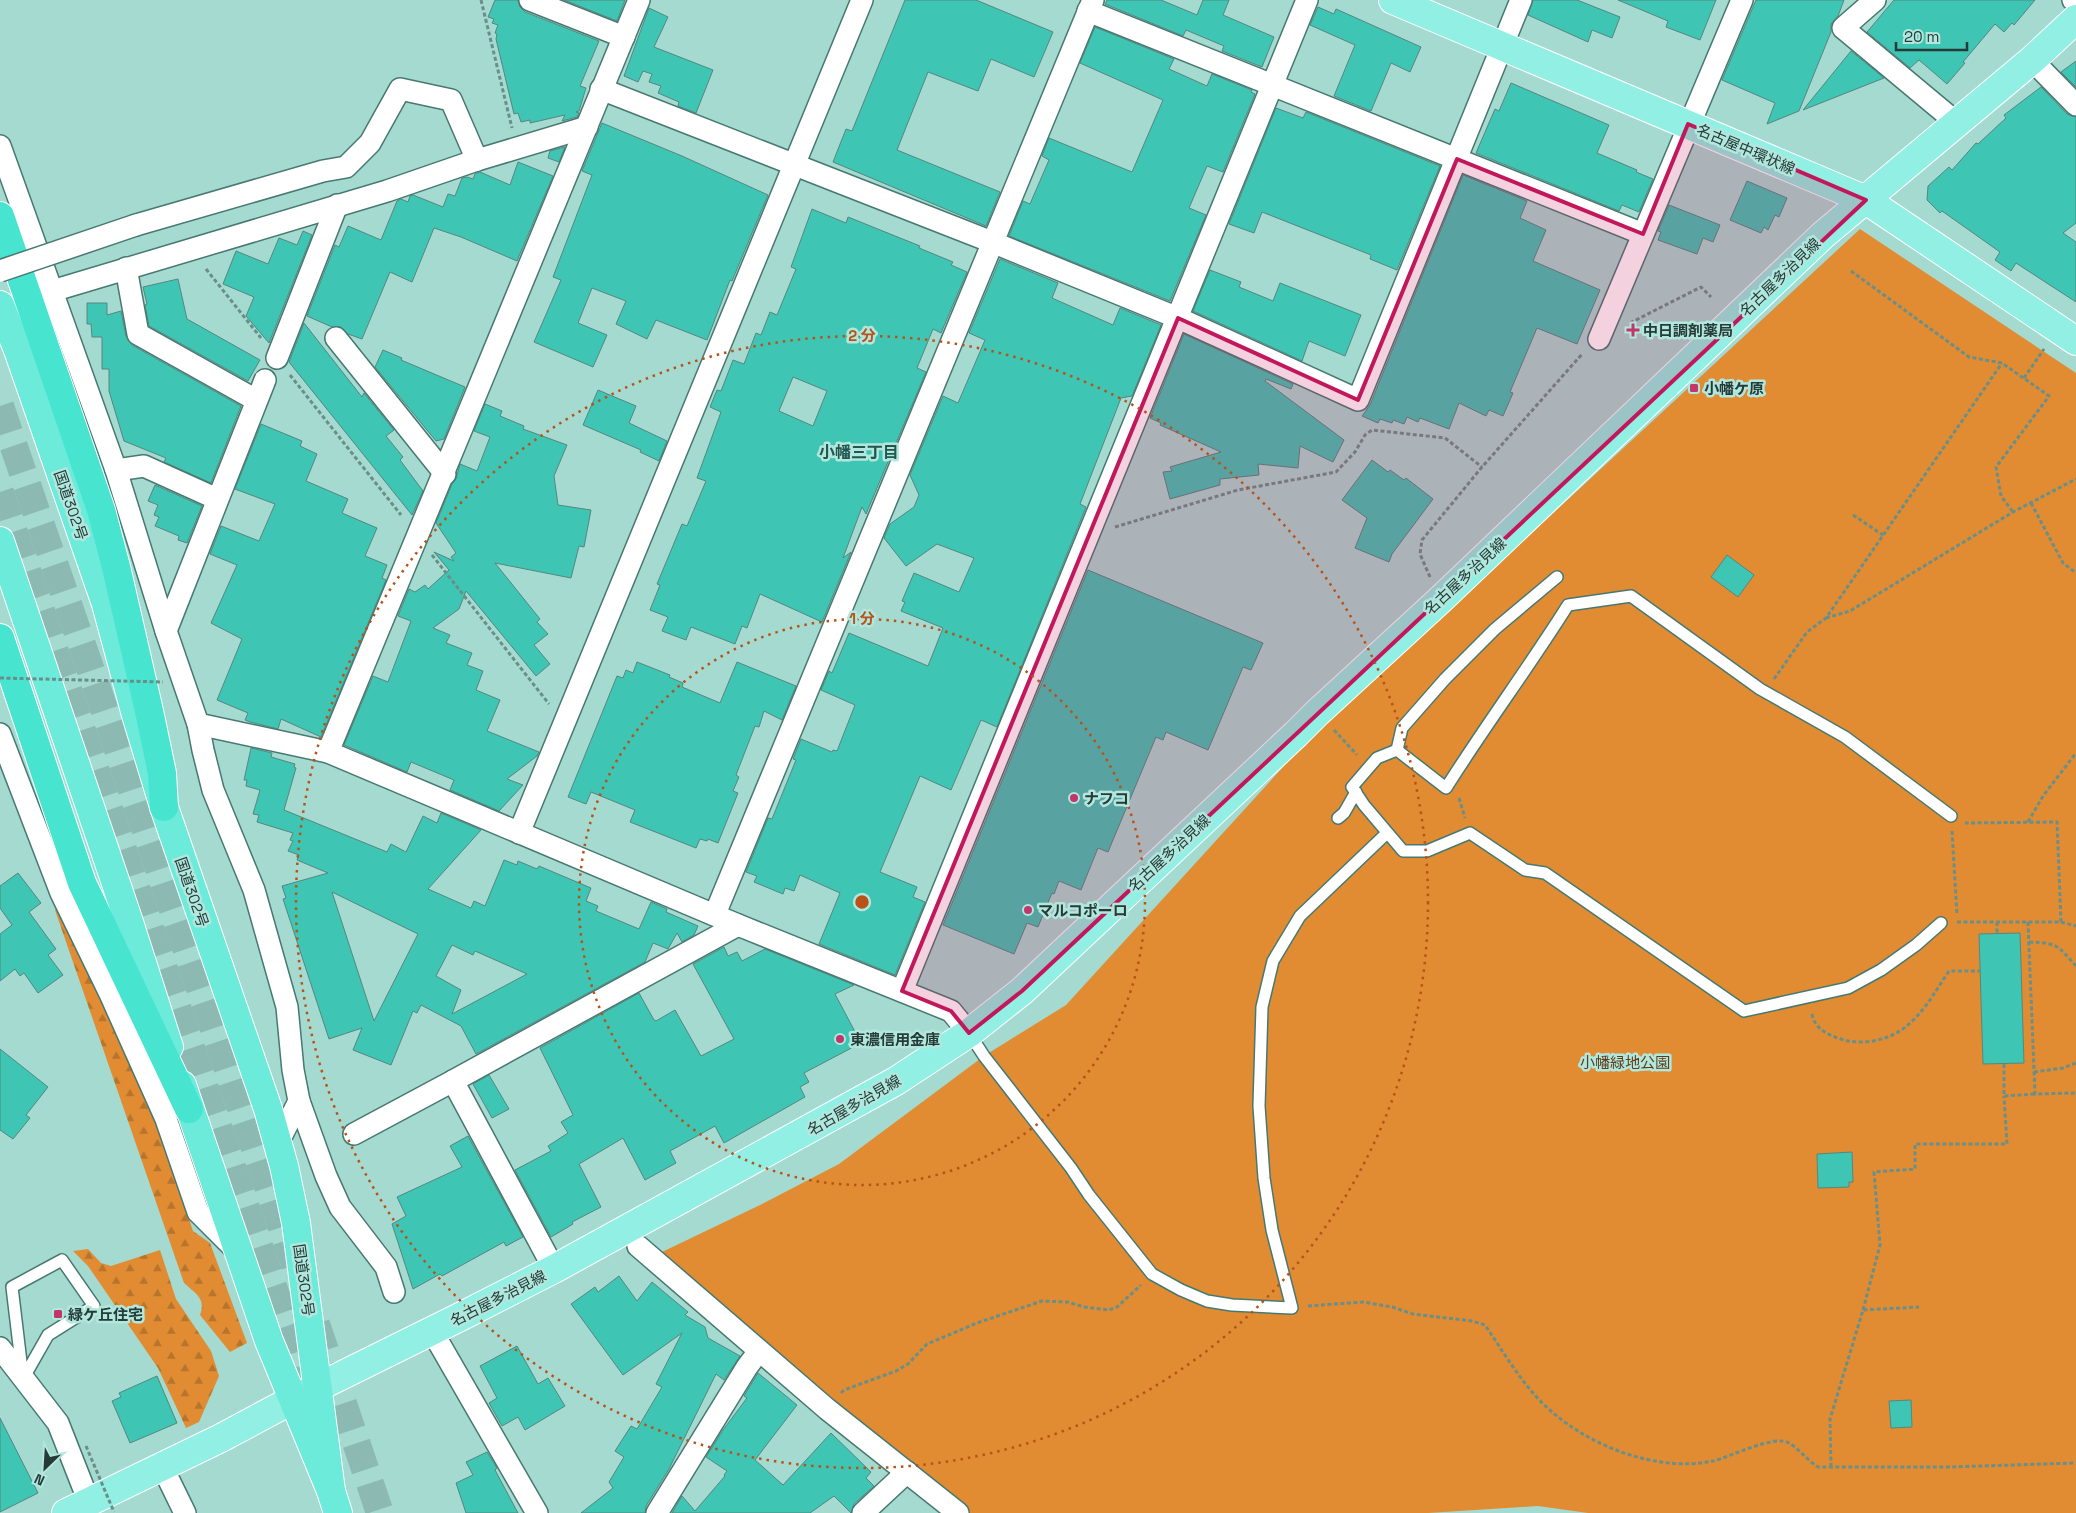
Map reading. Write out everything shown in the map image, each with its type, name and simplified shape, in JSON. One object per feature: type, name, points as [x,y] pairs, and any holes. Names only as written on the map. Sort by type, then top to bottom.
[{"type":"highway","points":[[0,216],[101,510],[149,711],[162,773],[164,807]]},
{"type":"highway","name":"国道302号","points":[[0,304],[18,350],[106,604],[136,715],[164,807],[278,1143],[296,1223],[335,1502]]},
{"type":"highway","name":"国道302号","points":[[0,541],[127,916],[189,1109],[269,1341],[335,1502]]},
{"type":"highway","points":[[0,638],[82,883],[189,1109]]},
{"type":"main road","name":"名古屋中環状線","points":[[1393,0],[1866,200],[2076,341]]},
{"type":"main road","name":"名古屋多治見線","points":[[77,1507],[221,1438],[292,1400],[554,1268],[896,1081],[969,1033],[1022,991],[1317,713],[1440,600],[1823,236],[2032,60],[2076,19]]},
{"type":"street","points":[[530,0],[624,37]]},
{"type":"street","points":[[328,752],[639,0]]},
{"type":"street","points":[[519,833],[862,0]]},
{"type":"street","points":[[902,991],[1307,0]]},
{"type":"street","points":[[601,89],[992,242],[1178,318],[1358,400],[1521,0]]},
{"type":"street","points":[[1599,339],[1688,124],[1742,0]]},
{"type":"street","points":[[1875,0],[1843,28],[1957,124]]},
{"type":"street","points":[[715,914],[1091,6],[1272,85],[1643,234]]},
{"type":"street","points":[[2032,60],[2076,105]]},
{"type":"street","points":[[0,271],[136,225],[323,171],[346,167],[370,143],[400,89],[451,100],[477,160]]},
{"type":"street","points":[[52,291],[387,191],[477,160],[587,127]]},
{"type":"street","points":[[0,146],[116,470],[166,630],[198,724],[213,790],[254,890],[287,1007],[293,1070],[299,1101],[326,1176],[340,1207],[386,1267],[394,1292]]},
{"type":"street","points":[[277,358],[338,205]]},
{"type":"street","points":[[126,268],[138,334],[256,400]]},
{"type":"street","points":[[336,338],[444,474]]},
{"type":"street","points":[[166,630],[265,380]]},
{"type":"street","points":[[116,470],[144,466],[217,499]]},
{"type":"street","points":[[198,724],[328,752],[738,925],[951,1012],[969,1033]]},
{"type":"street","points":[[0,734],[61,893],[111,996],[166,1119],[198,1212],[240,1254]]},
{"type":"street","points":[[354,1134],[738,925]]},
{"type":"street","points":[[453,1081],[554,1268]]},
{"type":"street","points":[[278,1143],[299,1101]]},
{"type":"street","points":[[638,1246],[827,1409],[958,1513]]},
{"type":"street","points":[[432,1331],[537,1513]]},
{"type":"street","points":[[0,1348],[58,1423],[77,1507]]},
{"type":"street","points":[[656,1513],[747,1367],[759,1351]]},
{"type":"street","points":[[162,1466],[185,1513]]},
{"type":"street","points":[[862,1513],[907,1472]]},
{"type":"lane","points":[[1397,750],[1402,728],[1445,679],[1495,629],[1557,577]]},
{"type":"lane","points":[[1397,750],[1446,788],[1486,725],[1540,649],[1568,605],[1631,596],[1765,692],[1845,737],[1951,819]]},
{"type":"lane","points":[[1397,750],[1377,758],[1352,787],[1364,805],[1403,851],[1427,851],[1470,834],[1525,870],[1546,873],[1744,1011],[1848,988],[1882,970],[1916,945],[1941,922]]},
{"type":"lane","points":[[1338,818],[1344,812],[1356,792]]},
{"type":"lane","points":[[969,1033],[984,1056],[1071,1168],[1089,1195],[1152,1274],[1181,1290],[1207,1301],[1232,1305],[1292,1308],[1272,1230],[1264,1178],[1259,1106],[1262,1007],[1273,961],[1300,916],[1387,832]]},
{"type":"lane","points":[[62,1260],[94,1306],[48,1335],[23,1378],[12,1287],[62,1260]]},
{"type":"path","points":[[481,0],[513,134]]},
{"type":"path","points":[[190,249],[564,723]]},
{"type":"path","points":[[1851,271],[1969,357],[2002,363],[2049,396],[1996,467],[2001,496],[2013,512]]},
{"type":"path","points":[[1440,600],[1420,554],[1422,540],[1482,467],[1586,350],[1599,339],[1701,287],[1711,297]]},
{"type":"path","points":[[2024,378],[2044,348]]},
{"type":"path","points":[[1765,692],[1807,632],[1826,618],[2002,363]]},
{"type":"path","points":[[1090,531],[1099,531],[1238,490],[1336,472],[1355,452],[1364,435],[1372,430],[1445,438],[1482,467]]},
{"type":"path","points":[[1826,618],[1850,611],[2013,512],[2076,479]]},
{"type":"path","points":[[2031,503],[2063,563],[2076,573]]},
{"type":"path","points":[[1853,515],[1883,535]]},
{"type":"path","points":[[0,678],[163,682]]},
{"type":"path","points":[[1317,713],[1369,768]]},
{"type":"path","points":[[2028,822],[2043,796],[2076,753]]},
{"type":"path","points":[[1446,788],[1458,794],[1470,834]]},
{"type":"path","points":[[1957,922],[1951,819],[2057,822],[2061,922]]},
{"type":"path","points":[[1941,922],[2061,922],[2076,926]]},
{"type":"path","points":[[1996,922],[1997,933]]},
{"type":"path","points":[[2028,922],[2035,1094]]},
{"type":"path","points":[[2029,942],[2051,943],[2059,947],[2076,966]]},
{"type":"path","points":[[1810,996],[1813,1021],[1825,1034],[1844,1041],[1866,1042],[1888,1038],[1905,1028],[1923,1011],[1949,971],[1980,971]]},
{"type":"path","points":[[2034,1072],[2063,1068],[2076,1063]]},
{"type":"path","points":[[1831,1467],[1830,1419],[1863,1310],[1880,1245],[1874,1172],[1914,1169],[1915,1144],[2007,1144],[2004,1064]]},
{"type":"path","points":[[2004,1096],[2076,1093]]},
{"type":"path","points":[[827,1409],[844,1390],[896,1371],[908,1364],[927,1344],[977,1323],[1042,1301],[1068,1302],[1084,1308],[1109,1310],[1118,1307],[1152,1274]]},
{"type":"path","points":[[1292,1308],[1363,1302],[1392,1307],[1413,1314],[1472,1321],[1485,1325],[1533,1393],[1567,1424],[1597,1442],[1638,1458],[1696,1463],[1714,1460],[1776,1440],[1788,1442],[1818,1467],[1949,1467],[2076,1463]]},
{"type":"path","points":[[1863,1310],[1919,1307]]},
{"type":"path","points":[[86,1446],[114,1512]]},
{"type":"highlighted area","points":[[1688,124],[1866,200],[1022,991],[969,1033],[951,1011],[902,991],[1178,318],[1358,400],[1457,159],[1643,234]]},
{"type":"green space","name":"小幡緑地公園","points":[[1860,229],[2076,373],[2076,1513],[1588,1513],[1538,1506],[1428,1513],[962,1513],[662,1252],[758,1206],[839,1164],[984,1056],[1066,1005],[1305,743]]},
{"type":"green space","points":[[58,907],[154,1110],[193,1231],[210,1243],[247,1343],[230,1352],[200,1315],[202,1304],[199,1297],[184,1283],[55,910]]},
{"type":"green space","points":[[88,1249],[101,1263],[111,1266],[160,1250],[176,1299],[211,1351],[219,1376],[199,1422],[186,1428],[158,1368],[88,1266],[73,1251]]},
{"type":"building","points":[[495,0],[518,0],[520,7],[525,12],[599,41],[580,86],[586,88],[579,111],[576,112],[579,113],[577,117],[562,121],[565,115],[530,123],[530,120],[521,122],[518,113],[514,114],[496,39],[497,34],[495,33],[498,25],[492,23],[494,19],[488,17]]},
{"type":"building","points":[[564,0],[625,0],[617,21]]},
{"type":"building","points":[[905,0],[976,0],[1053,32],[1034,77],[991,59],[978,91],[928,72],[897,150],[1000,192],[986,226],[833,162],[846,129],[852,131]]},
{"type":"building","points":[[1107,0],[1161,0],[1197,15],[1203,0],[1229,0],[1223,15],[1274,37],[1262,67],[1222,51],[1224,46],[1186,30],[1183,36],[1105,4]]},
{"type":"building","points":[[1533,0],[1577,0],[1620,17],[1612,38],[1592,30],[1588,42],[1528,15]]},
{"type":"building","points":[[1618,0],[1716,0],[1700,40],[1666,27],[1668,21]]},
{"type":"building","points":[[1756,0],[1844,0],[1838,16],[1831,24],[1831,32],[1799,111],[1767,124],[1775,103],[1722,80]]},
{"type":"building","points":[[1894,0],[2035,0],[2014,25],[2012,23],[2004,32],[1995,24],[1947,84],[1919,60],[1910,68],[1867,32]]},
{"type":"building","points":[[1318,7],[1334,14],[1336,9],[1421,47],[1410,72],[1391,63],[1371,111],[1334,96],[1355,45],[1310,25]]},
{"type":"building","points":[[649,8],[668,17],[654,47],[713,70],[696,113],[678,106],[679,102],[658,93],[661,86],[649,82],[652,74],[643,71],[638,82],[624,76]]},
{"type":"building","points":[[1095,27],[1174,59],[1169,69],[1207,86],[1212,74],[1252,90],[1251,92],[1255,94],[1223,172],[1207,166],[1189,208],[1206,215],[1170,301],[1009,236],[1023,201],[1030,204],[1049,160],[1042,156],[1049,138],[1132,172],[1163,100],[1080,63]]},
{"type":"building","points":[[1851,51],[1884,78],[1803,110]]},
{"type":"building","points":[[2076,61],[2076,87],[2061,72]]},
{"type":"building","points":[[1511,83],[1609,125],[1597,153],[1653,179],[1639,212],[1622,205],[1619,211],[1476,153],[1495,109],[1499,111]]},
{"type":"building","points":[[2041,87],[2067,114],[2076,117],[2076,223],[2063,233],[2076,242],[2076,302],[2016,263],[2011,271],[1995,260],[2000,252],[1942,211],[1940,213],[1927,200],[1928,186],[1949,167],[1952,170],[1976,143],[1978,144],[2006,118],[2004,115]]},
{"type":"building","points":[[1276,108],[1303,118],[1306,112],[1440,166],[1397,270],[1370,259],[1371,255],[1262,212],[1254,233],[1229,224]]},
{"type":"building","points":[[602,123],[682,156],[768,195],[732,281],[730,280],[707,340],[656,320],[647,339],[616,324],[626,301],[592,288],[578,323],[607,335],[593,367],[534,342],[561,280],[553,277],[592,175],[582,171]]},
{"type":"building","points":[[565,147],[559,162],[548,158],[550,151]]},
{"type":"building","points":[[518,162],[553,176],[517,261],[461,237],[434,228],[412,282],[390,272],[362,339],[348,334],[341,327],[332,327],[307,316],[335,245],[339,247],[348,226],[381,240],[397,201],[401,199],[408,202],[410,196],[413,195],[443,207],[448,194],[455,196],[462,178],[473,179],[475,174],[480,172],[510,185]]},
{"type":"building","points":[[1463,175],[1527,201],[1520,218],[1546,230],[1533,261],[1600,290],[1577,344],[1537,328],[1510,392],[1513,393],[1503,416],[1489,410],[1486,416],[1459,403],[1449,429],[1420,418],[1418,422],[1407,417],[1404,424],[1393,420],[1392,423],[1380,419],[1378,423],[1362,416],[1370,405]]},
{"type":"building","points":[[1747,181],[1787,198],[1779,217],[1775,215],[1768,230],[1764,227],[1761,233],[1730,220]]},
{"type":"building","points":[[1669,205],[1720,225],[1713,242],[1703,238],[1697,254],[1658,240],[1661,232],[1658,231]]},
{"type":"building","points":[[812,209],[846,223],[848,217],[920,246],[919,248],[953,262],[951,265],[967,272],[941,333],[933,329],[917,368],[926,372],[866,514],[862,507],[843,558],[851,552],[822,622],[760,594],[747,628],[742,626],[735,644],[691,627],[686,640],[662,631],[668,617],[650,610],[660,585],[657,584],[682,524],[687,526],[706,481],[697,478],[721,412],[710,407],[717,390],[721,391],[733,360],[744,364],[756,333],[761,335],[770,312],[777,315],[796,269],[791,267]],"holes":[[[793,377],[827,391],[813,426],[779,411]]]},
{"type":"building","points":[[303,231],[312,235],[269,343],[246,316],[254,297],[223,284],[236,251],[268,264],[279,238],[297,245]]},
{"type":"building","points":[[1000,259],[1058,283],[1052,298],[1113,325],[1120,308],[1161,325],[1132,396],[1121,398],[1080,504],[1086,507],[997,727],[981,720],[951,790],[920,776],[880,872],[917,887],[913,897],[925,902],[895,975],[819,944],[840,893],[800,875],[794,891],[785,888],[783,894],[754,882],[757,876],[746,872],[768,818],[772,819],[796,760],[793,759],[801,739],[832,752],[833,750],[837,751],[855,705],[821,690],[829,671],[832,673],[849,633],[928,666],[943,628],[901,611],[905,602],[902,601],[914,573],[959,592],[974,558],[937,544],[906,566],[884,538],[890,524],[914,507],[919,495],[910,475],[943,396],[958,403],[985,340],[969,333]]},
{"type":"building","points":[[1210,270],[1241,282],[1239,287],[1273,301],[1280,283],[1361,315],[1345,356],[1309,341],[1302,361],[1193,311]]},
{"type":"building","points":[[178,279],[187,319],[260,360],[248,381],[149,326],[143,287]]},
{"type":"building","points":[[87,303],[107,303],[107,315],[121,311],[126,336],[132,345],[241,406],[211,483],[164,462],[166,458],[124,441],[109,391],[109,369],[102,369],[102,337],[92,337],[91,324],[87,324]]},
{"type":"building","points":[[304,323],[362,397],[364,393],[394,430],[386,436],[403,457],[400,460],[423,491],[412,515],[289,362]]},
{"type":"building","points":[[1184,334],[1293,384],[1291,389],[1266,379],[1265,381],[1344,440],[1333,462],[1300,446],[1298,468],[1258,464],[1259,475],[1220,479],[1220,485],[1170,499],[1163,472],[1172,471],[1170,467],[1221,452],[1160,425],[1161,423],[1150,418]]},
{"type":"building","points":[[383,350],[402,358],[401,360],[465,387],[444,439],[436,441],[375,367]]},
{"type":"building","points":[[598,390],[636,406],[629,423],[667,441],[659,461],[640,452],[641,450],[583,425]]},
{"type":"building","points":[[485,404],[502,411],[500,416],[524,426],[523,429],[567,445],[554,476],[558,505],[591,510],[584,547],[579,546],[571,578],[495,563],[540,619],[537,622],[548,634],[534,645],[550,664],[536,676],[466,591],[459,609],[433,628],[450,635],[446,643],[472,653],[467,665],[483,671],[476,690],[500,700],[487,731],[539,752],[537,756],[507,779],[523,785],[499,811],[450,790],[454,780],[411,762],[407,772],[344,745],[373,676],[388,682],[411,621],[398,616],[409,589],[415,592],[425,585],[428,589],[449,570],[434,552],[454,561],[451,557],[456,553],[436,523],[452,484],[456,479],[460,464],[477,471],[490,437],[474,431]]},
{"type":"building","points":[[261,424],[302,441],[300,446],[317,454],[306,481],[348,499],[342,513],[377,528],[365,556],[387,565],[382,578],[386,580],[321,737],[281,719],[278,729],[250,722],[245,720],[248,713],[217,700],[242,639],[211,623],[237,565],[210,554],[221,526],[259,541],[275,504],[235,489]]},
{"type":"building","points":[[1372,460],[1388,472],[1390,470],[1404,480],[1406,478],[1433,499],[1392,554],[1389,562],[1355,548],[1367,518],[1342,500]]},
{"type":"building","points":[[155,485],[202,506],[187,543],[178,540],[179,536],[155,526],[159,517],[154,515],[158,505],[148,501]]},
{"type":"building","points":[[1727,555],[1754,575],[1738,597],[1711,577]]},
{"type":"building","points":[[1088,570],[1263,643],[1251,670],[1243,667],[1208,750],[1166,732],[1163,740],[1156,737],[1108,852],[1098,848],[1081,890],[1059,881],[1038,927],[1027,923],[1014,954],[943,925]]},
{"type":"building","points":[[637,662],[670,675],[669,677],[683,683],[682,687],[720,703],[737,662],[796,686],[782,720],[764,711],[759,727],[755,726],[736,775],[739,777],[733,791],[738,793],[718,843],[708,839],[707,841],[700,839],[696,848],[630,822],[635,810],[591,792],[586,804],[568,797],[617,676],[623,678],[626,670],[633,673]]},
{"type":"building","points":[[251,748],[272,753],[271,757],[295,764],[294,767],[296,768],[284,810],[387,852],[391,844],[406,852],[423,816],[437,823],[441,813],[481,830],[428,889],[471,908],[474,901],[485,906],[504,860],[517,865],[518,861],[537,869],[539,866],[591,888],[586,901],[598,906],[596,911],[639,929],[651,902],[667,909],[666,912],[698,926],[694,935],[682,942],[677,933],[668,949],[653,943],[645,962],[476,1054],[461,1026],[421,1005],[417,1013],[413,1011],[391,1065],[353,1050],[362,1028],[329,1039],[283,899],[286,898],[282,886],[328,873],[297,860],[299,855],[288,851],[293,841],[290,840],[293,833],[257,822],[259,815],[253,814],[260,790],[246,786],[247,780],[244,780]],"holes":[[[332,892],[418,934],[374,1021],[370,1009]],[[452,945],[473,955],[475,951],[527,974],[452,1014],[461,990],[436,976]]]},
{"type":"building","points":[[18,873],[41,903],[29,912],[56,949],[48,955],[63,975],[38,993],[24,973],[20,976],[15,969],[0,981],[0,934],[12,925],[0,908],[0,886]]},
{"type":"building","points":[[2020,933],[2024,1063],[1983,1064],[1979,934]]},
{"type":"building","points":[[724,947],[728,956],[737,952],[742,961],[765,949],[854,985],[835,994],[861,1043],[804,1073],[809,1082],[800,1087],[805,1097],[724,1143],[715,1126],[670,1151],[676,1163],[645,1180],[623,1138],[579,1164],[601,1207],[572,1222],[573,1224],[551,1237],[515,1170],[551,1151],[548,1146],[568,1133],[561,1122],[573,1115],[540,1048],[639,993],[656,1021],[675,1010],[701,1056],[734,1039],[693,964]]},
{"type":"building","points":[[0,1049],[48,1087],[26,1115],[30,1118],[13,1139],[0,1130]]},
{"type":"building","points":[[489,1075],[509,1109],[492,1118],[473,1084]]},
{"type":"building","points":[[468,1136],[523,1237],[506,1246],[504,1242],[442,1276],[440,1274],[413,1289],[392,1224],[406,1216],[397,1197],[462,1167],[450,1146]]},
{"type":"building","points":[[1852,1152],[1853,1182],[1849,1182],[1849,1187],[1818,1188],[1817,1154]]},
{"type":"building","points":[[619,1276],[637,1301],[652,1282],[688,1312],[685,1315],[705,1327],[708,1338],[740,1356],[724,1380],[716,1374],[669,1469],[646,1506],[645,1513],[581,1513],[613,1488],[609,1482],[624,1457],[615,1451],[631,1426],[637,1429],[662,1387],[656,1384],[682,1333],[623,1375],[571,1304],[595,1287],[598,1292]]},
{"type":"building","points":[[517,1346],[538,1384],[548,1378],[565,1406],[525,1430],[518,1417],[502,1426],[489,1403],[497,1398],[480,1366]]},
{"type":"building","points":[[758,1373],[797,1405],[755,1460],[783,1485],[831,1433],[871,1472],[866,1478],[874,1486],[854,1504],[851,1513],[834,1496],[810,1513],[672,1513],[682,1496],[695,1511],[725,1476],[727,1471],[706,1457],[747,1398],[744,1396]]},
{"type":"building","points":[[157,1376],[177,1423],[130,1443],[112,1401],[121,1397],[119,1393]]},
{"type":"building","points":[[1911,1400],[1912,1427],[1891,1428],[1889,1401]]},
{"type":"building","points":[[0,1418],[38,1493],[0,1512]]},
{"type":"building","points":[[487,1452],[497,1468],[495,1470],[518,1513],[466,1513],[456,1483],[473,1475],[466,1462]]},
{"type":"tunnel","points":[[0,406],[295,1265]]},
{"type":"tunnel","points":[[0,492],[313,1403]]},
{"type":"tunnel","points":[[316,1324],[380,1513]]},
{"type":"place","name":"中日調剤薬局","points":[[1633,330]]},
{"type":"place","name":"小幡ケ原","points":[[1694,388]]},
{"type":"place","name":"ナフコ","points":[[1074,798]]},
{"type":"place","name":"マルコポーロ","points":[[1028,910]]},
{"type":"place","name":"東濃信用金庫","points":[[840,1039]]},
{"type":"place","name":"緑ケ丘住宅","points":[[58,1314]]},
{"type":"district","name":"小幡三丁目","points":[[859,452]]}]
